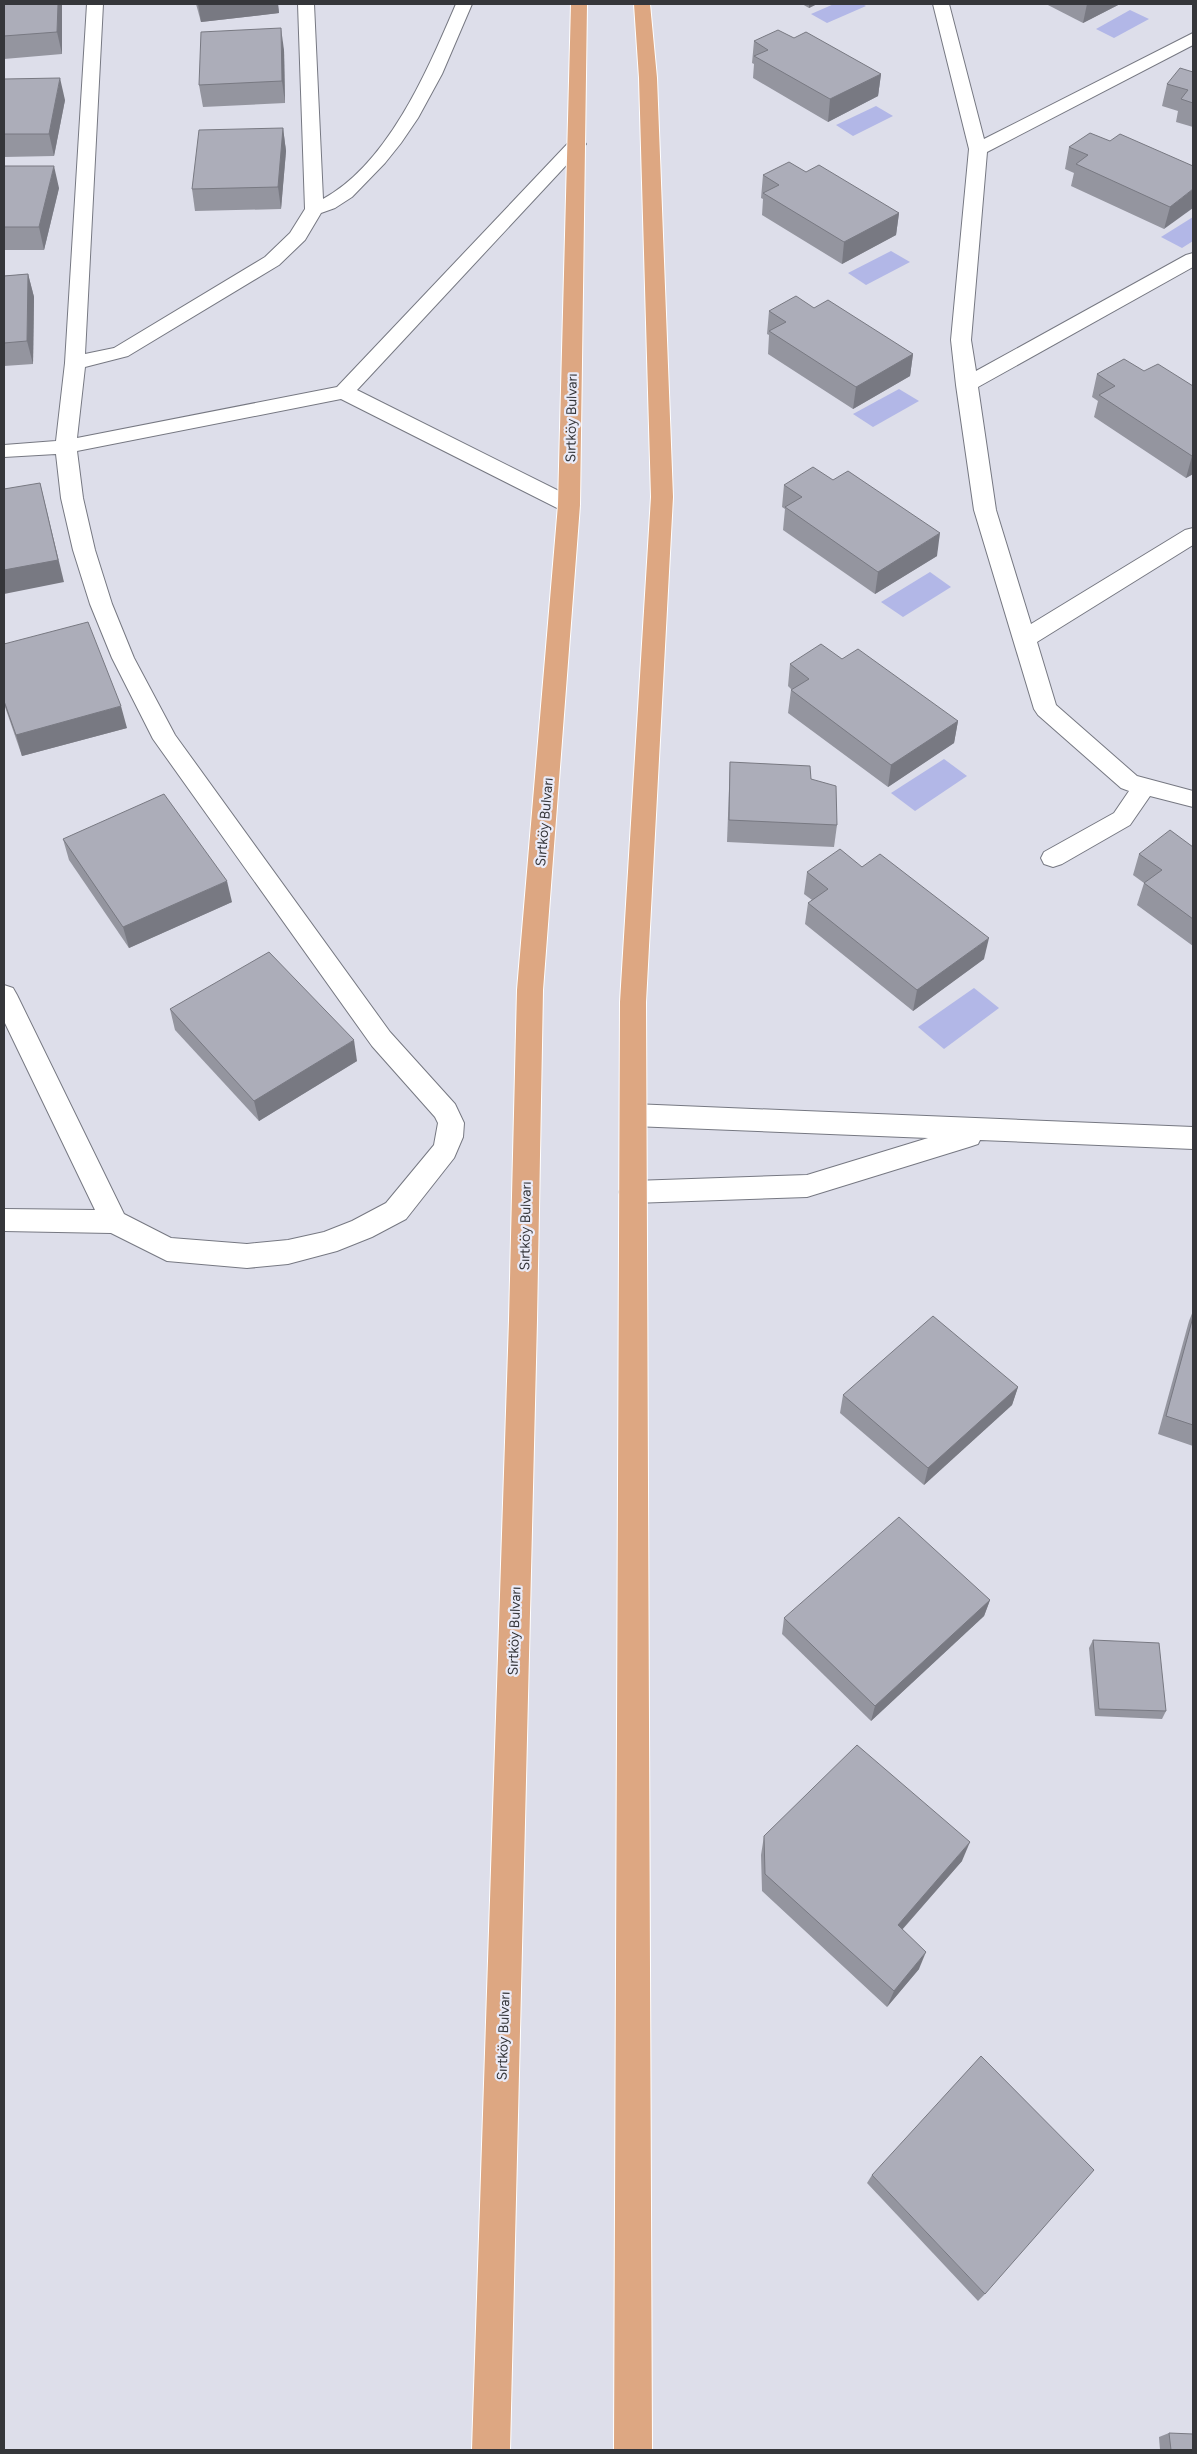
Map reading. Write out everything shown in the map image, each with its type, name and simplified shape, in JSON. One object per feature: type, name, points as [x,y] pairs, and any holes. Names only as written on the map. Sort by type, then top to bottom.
[{"type":"main road","name":"Sırtköy Bulvarı","points":[[491,2450],[523,1320],[530,990],[569,505],[579,4]]},
{"type":"main road","points":[[633,2450],[633,1002],[662,497],[648,78],[642,4]]},
{"type":"street","points":[[4,1220],[114,1222],[167,1249],[247,1256],[288,1252],[327,1242],[362,1229],[396,1211],[445,1150],[450,1137],[451,1123],[446,1111],[381,1039],[165,739],[123,658],[101,604],[84,550],[72,498],[66,447],[75,363],[95,4]]},
{"type":"street","points":[[75,363],[121,352],[272,261],[298,236],[314,209],[306,4]]},
{"type":"street","points":[[314,209],[329,205],[340,198],[372,167],[396,139],[430,82],[464,4]]},
{"type":"street","points":[[941,4],[978,149],[961,340],[966,385],[982,476],[985,510],[1024,639],[1046,708],[1128,782],[1193,799]]},
{"type":"street","points":[[978,149],[1193,38]]},
{"type":"street","points":[[4,451],[66,447],[344,392],[577,144]]},
{"type":"street","points":[[966,385],[1193,259]]},
{"type":"street","points":[[344,392],[569,505]]},
{"type":"street","points":[[1024,639],[1193,535]]},
{"type":"street","points":[[1053,858],[1122,819],[1145,786]]},
{"type":"street","points":[[4,995],[114,1222]]},
{"type":"street","points":[[633,1115],[1193,1138]]},
{"type":"street","points":[[633,1192],[807,1186],[989,1130]]},
{"type":"water","points":[[834,4],[862,4],[866,6],[827,23],[811,14]]},
{"type":"water","points":[[1130,10],[1149,19],[1114,38],[1096,29]]},
{"type":"water","points":[[876,106],[893,116],[853,136],[836,125]]},
{"type":"water","points":[[1193,217],[1193,241],[1182,248],[1161,237]]},
{"type":"water","points":[[891,251],[910,262],[866,285],[848,273]]},
{"type":"water","points":[[899,389],[919,401],[873,427],[853,414]]},
{"type":"water","points":[[930,572],[951,587],[903,617],[881,602]]},
{"type":"water","points":[[944,759],[967,776],[915,811],[891,793]]},
{"type":"water","points":[[974,988],[999,1008],[944,1049],[918,1027]]},
{"type":"building","points":[[4,4],[58,4],[57,32],[4,36]]},
{"type":"building","points":[[281,28],[282,81],[199,85],[201,32]]},
{"type":"building","points":[[778,30],[794,38],[806,32],[881,74],[830,99],[754,56],[768,50],[754,41]]},
{"type":"building","points":[[1180,68],[1193,72],[1193,103],[1181,99],[1188,90],[1167,84]]},
{"type":"building","points":[[60,78],[49,134],[4,134],[4,79]]},
{"type":"building","points":[[283,128],[278,187],[192,189],[199,130]]},
{"type":"building","points":[[1090,133],[1110,141],[1120,134],[1193,166],[1193,189],[1170,207],[1076,164],[1088,155],[1069,147]]},
{"type":"building","points":[[789,162],[806,172],[819,165],[899,213],[844,242],[763,193],[779,185],[763,175]]},
{"type":"building","points":[[4,166],[54,166],[39,227],[4,227]]},
{"type":"building","points":[[28,274],[27,341],[4,343],[4,276]]},
{"type":"building","points":[[796,296],[814,308],[828,300],[913,354],[856,387],[769,331],[786,322],[769,311]]},
{"type":"building","points":[[1124,359],[1144,371],[1158,364],[1193,386],[1192,456],[1099,395],[1115,386],[1097,374]]},
{"type":"building","points":[[813,467],[833,480],[848,471],[940,533],[878,572],[785,507],[802,497],[784,485]]},
{"type":"building","points":[[40,483],[58,560],[4,570],[4,489]]},
{"type":"building","points":[[88,622],[121,706],[16,735],[4,701],[4,644]]},
{"type":"building","points":[[821,644],[842,659],[858,649],[958,721],[891,765],[791,690],[809,679],[790,664]]},
{"type":"building","points":[[730,762],[810,766],[811,779],[836,786],[837,825],[729,820]]},
{"type":"building","points":[[164,794],[227,881],[123,927],[63,839]]},
{"type":"building","points":[[1170,830],[1193,847],[1193,919],[1144,883],[1162,870],[1139,854]]},
{"type":"building","points":[[840,849],[862,867],[880,854],[989,938],[917,990],[808,903],[828,889],[807,872]]},
{"type":"building","points":[[269,952],[354,1040],[254,1101],[170,1009]]},
{"type":"building","points":[[933,1316],[1018,1387],[928,1468],[843,1395]]},
{"type":"building","points":[[1193,1317],[1193,1425],[1166,1416]]},
{"type":"building","points":[[899,1517],[990,1600],[875,1706],[784,1618]]},
{"type":"building","points":[[1093,1640],[1159,1643],[1166,1711],[1099,1709]]},
{"type":"building","points":[[857,1745],[970,1842],[898,1925],[926,1952],[894,1991],[765,1874],[764,1836]]},
{"type":"building","points":[[981,2056],[1094,2170],[985,2294],[872,2175]]},
{"type":"building","points":[[1169,2433],[1193,2434],[1193,2450],[1171,2450]]}]
